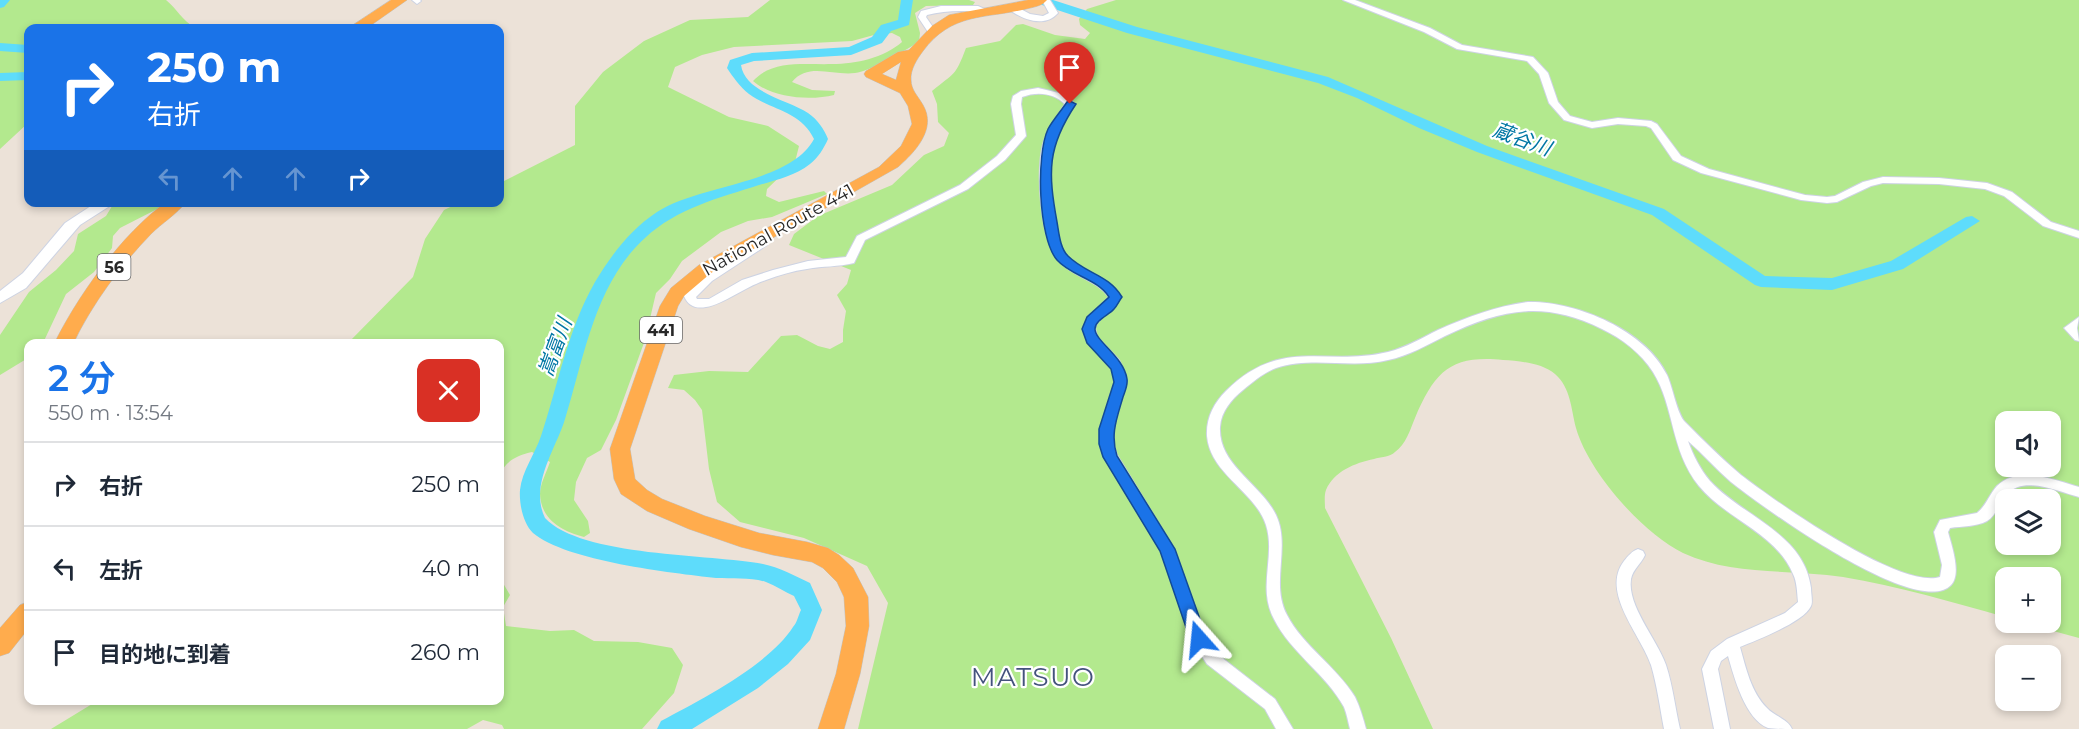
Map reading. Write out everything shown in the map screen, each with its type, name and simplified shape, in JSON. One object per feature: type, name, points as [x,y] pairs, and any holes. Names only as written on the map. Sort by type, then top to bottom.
[{"type":"highway","points":[[364,24],[400,0]]},
{"type":"highway","points":[[906,90],[903,85],[903,72],[914,54],[942,24],[952,19],[1040,0]]},
{"type":"highway","points":[[906,90],[870,74],[903,55],[914,54]]},
{"type":"highway","name":"National Route 441","points":[[831,729],[836,718],[858,628],[856,596],[844,574],[826,558],[744,538],[647,501],[629,488],[621,469],[620,449],[669,306],[677,292],[705,269],[885,170],[902,156],[915,140],[920,125],[918,107],[906,90]]},
{"type":"highway","name":"56","points":[[66,339],[82,311],[136,237],[170,207]]},
{"type":"highway","points":[[0,645],[24,617]]},
{"type":"main road","points":[[358,24],[372,18]]},
{"type":"main road","points":[[0,298],[30,277],[66,230],[100,207]]},
{"type":"street","points":[[1010,8],[1029,17],[1043,20],[1054,13],[1046,0]]},
{"type":"street","points":[[1347,0],[1426,30],[1460,47],[1530,59],[1543,72],[1554,104],[1567,118],[1592,125],[1626,121],[1648,123],[1654,126],[1677,158],[1706,171],[1805,198],[1827,200],[1837,199],[1867,184],[1883,180],[1938,181],[1987,186],[2008,194],[2047,224],[2079,235]]},
{"type":"street","points":[[763,238],[763,243],[699,286],[690,296],[692,302],[699,305],[711,304],[732,289],[747,282],[808,265],[838,264],[850,260],[861,238],[964,188],[1001,159],[1021,136],[1016,104],[1018,96],[1025,92],[1035,91],[1067,99],[1070,104],[1054,129],[1048,145],[1045,190],[1055,242],[1061,256],[1072,266],[1110,288],[1115,297],[1110,306],[1092,321],[1088,329],[1091,339],[1118,368],[1121,382],[1106,429],[1108,450],[1167,549],[1199,639],[1212,659],[1270,704],[1285,729]]},
{"type":"street","points":[[1358,729],[1351,704],[1336,683],[1299,643],[1278,614],[1270,594],[1276,559],[1275,533],[1270,516],[1224,461],[1214,440],[1214,422],[1222,405],[1235,390],[1260,371],[1280,363],[1388,357],[1487,316],[1522,307],[1541,306],[1598,323],[1630,341],[1660,374],[1674,419],[1694,470],[1707,486],[1771,536],[1788,554],[1801,576],[1805,604],[1790,617],[1732,645],[1716,656],[1710,669],[1722,729]]},
{"type":"street","points":[[2079,321],[2070,328],[2079,337]]},
{"type":"street","points":[[1674,419],[1736,478],[1822,538],[1892,577],[1920,584],[1938,585],[1946,581],[1949,565],[1941,532],[1945,524],[1979,519],[1986,514],[2003,488],[2019,481],[2079,492]]},
{"type":"street","points":[[1638,555],[1629,562],[1623,576],[1624,590],[1629,607],[1658,662],[1672,729]]},
{"type":"street","points":[[1732,645],[1743,681],[1755,708],[1768,722],[1784,729]]},
{"type":"green space","points":[[0,0],[166,0],[190,24],[24,24],[24,127],[0,149]]},
{"type":"green space","points":[[770,0],[969,0],[975,2],[973,5],[926,6],[915,13],[920,33],[919,42],[870,69],[855,73],[813,71],[798,76],[792,82],[812,90],[835,91],[834,95],[814,98],[792,97],[770,91],[753,81],[770,69],[780,66],[841,64],[869,59],[895,48],[902,42],[900,37],[892,33],[852,41],[734,47],[702,55],[675,67],[668,87],[729,117],[768,126],[799,146],[795,162],[767,189],[766,196],[779,202],[824,191],[827,194],[772,217],[748,221],[721,232],[682,261],[670,279],[656,293],[645,340],[616,420],[601,450],[587,458],[576,482],[574,500],[588,521],[590,533],[584,537],[561,528],[544,511],[540,494],[550,462],[532,452],[517,457],[504,468],[504,339],[352,339],[413,277],[425,239],[444,210],[450,207],[504,207],[504,181],[575,145],[575,106],[603,72],[644,41],[690,20],[748,17]]},
{"type":"green space","points":[[1116,0],[2079,0],[2079,638],[2061,633],[2061,567],[1995,567],[1995,614],[1864,581],[1823,575],[1741,569],[1683,553],[1667,544],[1634,516],[1604,481],[1582,445],[1567,392],[1555,374],[1544,367],[1530,363],[1470,360],[1447,370],[1430,388],[1399,449],[1390,455],[1346,469],[1334,478],[1325,494],[1325,508],[1391,638],[1433,729],[858,729],[888,603],[867,566],[804,538],[740,522],[717,502],[709,469],[702,410],[684,390],[668,388],[674,375],[709,371],[748,372],[781,336],[797,335],[818,346],[830,349],[843,342],[846,311],[837,295],[847,284],[851,270],[789,245],[794,234],[818,216],[892,185],[924,155],[944,146],[949,133],[938,122],[937,104],[932,91],[954,73],[966,48],[1000,41],[1016,25],[1023,24],[1055,35],[1085,39],[1090,33],[1080,25],[1079,19],[1087,9]]},
{"type":"green space","points":[[112,207],[161,207],[120,228],[113,236],[112,248],[94,272],[66,294],[45,339],[24,339],[24,360],[0,375],[0,335],[29,292],[56,270],[74,251],[78,234],[106,216]]},
{"type":"green space","points":[[504,585],[510,595],[504,605]]},
{"type":"green space","points":[[504,613],[506,626],[550,631],[574,630],[594,641],[638,642],[672,648],[683,665],[674,693],[642,729],[504,729],[502,725],[483,720],[467,729],[51,729],[90,705],[504,705]]},
{"type":"waterway","points":[[0,4],[4,0]]},
{"type":"waterway","name":"嵩富川","points":[[669,729],[718,701],[780,657],[802,633],[811,610],[802,590],[769,574],[626,556],[600,551],[556,536],[541,527],[533,515],[530,494],[533,476],[550,437],[589,314],[618,258],[638,235],[664,215],[699,199],[792,169],[808,158],[821,139],[817,129],[803,116],[750,88],[734,68],[735,63],[752,57],[851,51],[877,40],[886,28],[904,22],[907,0]]},
{"type":"waterway","name":"蔵谷川","points":[[1040,0],[1132,30],[1323,80],[1362,95],[1424,125],[1482,149],[1658,212],[1761,281],[1832,284],[1897,265],[1972,221]]},
{"type":"waterway","points":[[0,47],[24,49]]},
{"type":"waterway","points":[[0,77],[24,76]]},
{"type":"district","name":"MATSUO","points":[[1033,677]]},
{"type":"route","points":[[1070,104],[1054,129],[1048,145],[1046,162],[1045,190],[1055,242],[1061,256],[1072,266],[1110,288],[1115,297],[1110,306],[1092,321],[1088,329],[1091,339],[1118,368],[1121,382],[1106,429],[1106,444],[1111,457],[1167,549],[1199,639]]}]
